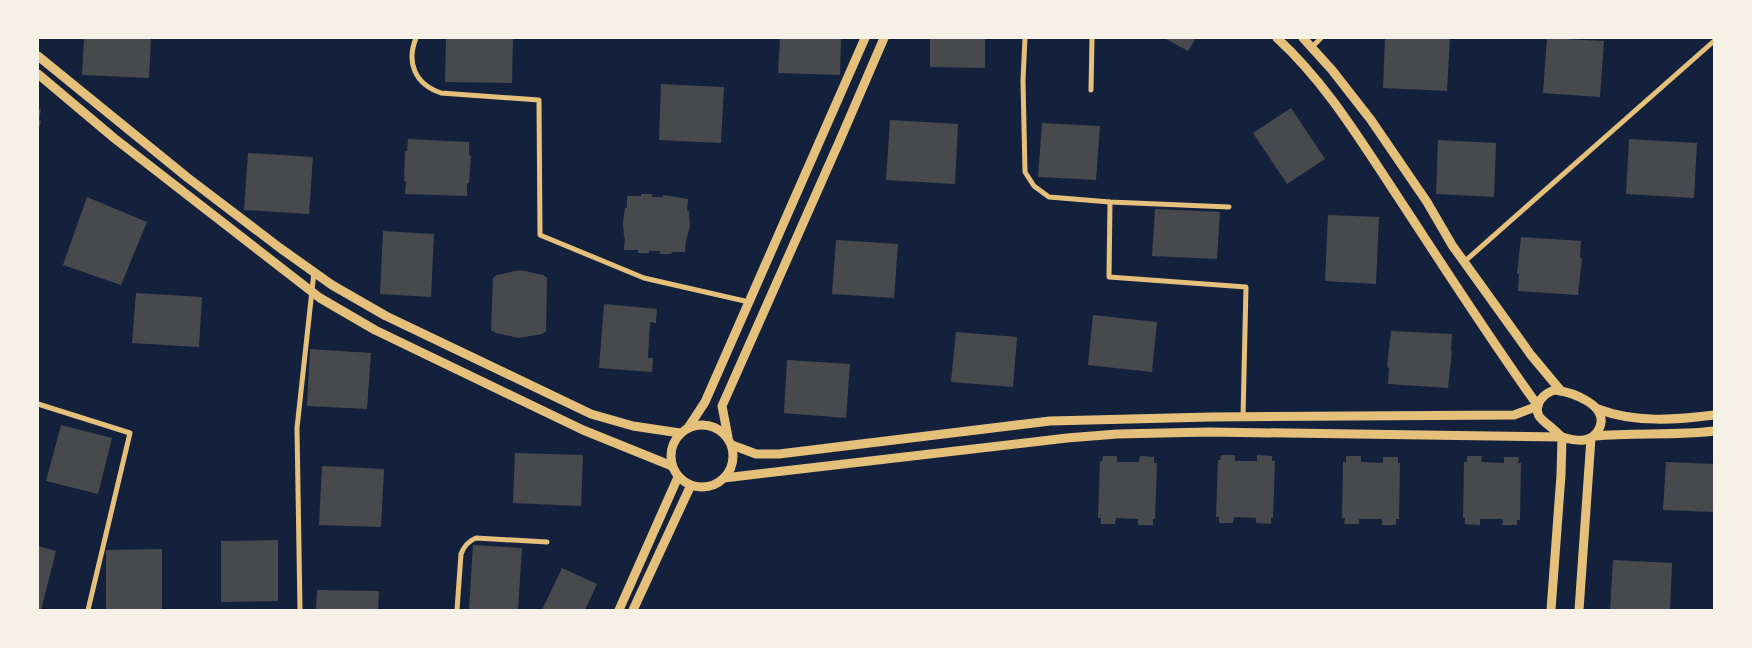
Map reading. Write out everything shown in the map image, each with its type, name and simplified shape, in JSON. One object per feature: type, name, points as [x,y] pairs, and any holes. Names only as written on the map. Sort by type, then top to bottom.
[{"type":"street","points":[[416,38],[412,52],[413,66],[419,79],[432,90],[441,93],[539,100],[540,235],[644,278],[749,302]]},
{"type":"street","points":[[865,38],[705,402],[675,440],[672,449],[672,466],[678,477],[691,485],[708,487],[717,484],[724,478],[733,463],[722,406],[884,38]]},
{"type":"street","points":[[1025,38],[1025,172],[1029,180],[1041,193],[1049,197],[1110,202],[1230,207]]},
{"type":"street","points":[[1091,90],[1092,38]]},
{"type":"street","points":[[1276,38],[1304,65],[1342,112],[1538,406],[1540,416],[1562,436],[1551,610]]},
{"type":"street","points":[[1303,38],[1346,86],[1394,152],[1464,262],[1531,355],[1561,391]]},
{"type":"street","points":[[1312,47],[1322,38]]},
{"type":"street","points":[[1464,262],[1714,41]]},
{"type":"street","points":[[38,56],[188,178],[332,285],[386,316],[591,414],[633,426],[684,431],[696,425],[714,426],[730,441],[756,454],[779,454],[1050,421],[1155,417],[1514,415],[1538,406],[1543,396],[1548,392],[1561,391],[1615,415],[1671,418],[1714,415]]},
{"type":"street","points":[[38,74],[114,138],[312,292],[374,330],[583,430],[672,466]]},
{"type":"street","points":[[1110,202],[1109,277],[1246,287],[1243,417]]},
{"type":"street","points":[[300,610],[298,428],[314,272]]},
{"type":"street","points":[[38,404],[130,433],[88,610]]},
{"type":"street","points":[[1579,610],[1593,437],[1601,425],[1598,409]]},
{"type":"street","points":[[724,478],[1067,438],[1117,434],[1210,432],[1562,436],[1583,440],[1618,434],[1674,435],[1714,431]]},
{"type":"street","points":[[619,610],[678,477]]},
{"type":"street","points":[[634,610],[691,485]]},
{"type":"street","points":[[457,610],[461,554],[463,548],[471,540],[476,538],[547,542]]},
{"type":"building","points":[[84,38],[151,38],[149,78],[82,75]]},
{"type":"building","points":[[446,38],[513,38],[512,83],[445,82]]},
{"type":"building","points":[[780,38],[841,38],[840,75],[778,73]]},
{"type":"building","points":[[930,38],[985,38],[985,68],[930,67]]},
{"type":"building","points":[[1164,38],[1196,38],[1188,51]]},
{"type":"building","points":[[1385,38],[1450,38],[1447,91],[1383,88]]},
{"type":"building","points":[[1547,38],[1604,41],[1600,97],[1543,93]]},
{"type":"building","points":[[661,84],[724,87],[721,143],[659,140]]},
{"type":"building","points":[[1291,108],[1325,159],[1287,184],[1253,133]]},
{"type":"building","points":[[38,109],[41,109],[39,120],[41,121],[38,133]]},
{"type":"building","points":[[890,120],[958,124],[955,184],[886,180]]},
{"type":"building","points":[[1042,123],[1100,126],[1096,180],[1038,177]]},
{"type":"building","points":[[408,139],[469,142],[469,155],[471,156],[467,196],[405,194],[405,151],[407,151]]},
{"type":"building","points":[[1629,139],[1697,143],[1694,198],[1626,194]]},
{"type":"building","points":[[1438,140],[1496,143],[1494,197],[1436,194]]},
{"type":"building","points":[[248,153],[313,157],[309,214],[244,210]]},
{"type":"building","points":[[641,194],[652,194],[652,197],[663,197],[663,195],[688,199],[687,211],[689,211],[690,226],[685,252],[660,254],[660,251],[638,253],[638,250],[624,250],[623,222],[625,208],[627,208],[627,196],[641,196]]},
{"type":"building","points":[[87,197],[147,222],[121,285],[63,265]]},
{"type":"building","points":[[1155,209],[1220,212],[1217,259],[1152,256]]},
{"type":"building","points":[[1328,215],[1379,217],[1376,284],[1325,281]]},
{"type":"building","points":[[383,231],[434,234],[431,297],[380,294]]},
{"type":"building","points":[[1521,237],[1581,241],[1580,258],[1582,258],[1578,295],[1518,291],[1519,274],[1517,274]]},
{"type":"building","points":[[836,240],[898,244],[894,298],[832,294]]},
{"type":"building","points":[[520,270],[543,275],[547,278],[546,331],[542,334],[519,338],[496,333],[491,330],[493,278],[497,275]]},
{"type":"building","points":[[136,293],[202,297],[199,347],[132,343]]},
{"type":"building","points":[[604,304],[657,309],[656,323],[650,322],[648,358],[653,358],[652,372],[599,368]]},
{"type":"building","points":[[1093,315],[1157,322],[1152,372],[1088,365]]},
{"type":"building","points":[[1391,331],[1452,334],[1448,388],[1388,384],[1389,368],[1387,367]]},
{"type":"building","points":[[956,332],[1017,337],[1013,387],[951,382]]},
{"type":"building","points":[[310,349],[371,353],[367,409],[307,406]]},
{"type":"building","points":[[787,360],[850,364],[846,418],[784,413]]},
{"type":"building","points":[[61,425],[112,438],[98,494],[46,481]]},
{"type":"building","points":[[515,453],[583,455],[581,506],[513,503]]},
{"type":"building","points":[[1221,455],[1235,455],[1235,461],[1257,461],[1257,455],[1272,456],[1272,461],[1275,461],[1273,518],[1271,518],[1271,524],[1256,523],[1256,518],[1234,517],[1233,523],[1219,523],[1219,517],[1216,517],[1218,460],[1220,460]]},
{"type":"building","points":[[1103,456],[1117,456],[1117,462],[1139,462],[1140,456],[1154,457],[1154,463],[1157,463],[1155,519],[1153,519],[1153,525],[1138,525],[1138,519],[1116,518],[1115,524],[1101,524],[1101,518],[1098,518],[1100,461],[1102,461]]},
{"type":"building","points":[[1346,456],[1361,456],[1361,462],[1383,463],[1383,457],[1398,457],[1398,463],[1400,463],[1399,519],[1396,519],[1396,525],[1382,525],[1382,519],[1359,519],[1359,524],[1344,524],[1345,518],[1342,518],[1343,462],[1346,462]]},
{"type":"building","points":[[1467,456],[1482,456],[1481,462],[1504,463],[1504,457],[1519,457],[1518,463],[1521,463],[1520,520],[1517,520],[1517,525],[1502,525],[1503,519],[1480,519],[1480,525],[1465,524],[1465,518],[1463,518],[1464,462],[1467,462]]},
{"type":"building","points":[[1666,462],[1714,464],[1714,512],[1663,510]]},
{"type":"building","points":[[322,466],[384,469],[381,527],[319,525]]},
{"type":"building","points":[[278,540],[278,601],[221,602],[221,541]]},
{"type":"building","points":[[473,545],[522,548],[518,610],[469,610]]},
{"type":"building","points":[[38,546],[56,551],[41,610],[38,610]]},
{"type":"building","points":[[162,549],[162,609],[106,609],[106,550]]},
{"type":"building","points":[[1613,560],[1672,563],[1670,610],[1610,610]]},
{"type":"building","points":[[562,568],[597,584],[585,610],[542,610]]},
{"type":"building","points":[[317,590],[379,591],[378,610],[316,610]]}]
